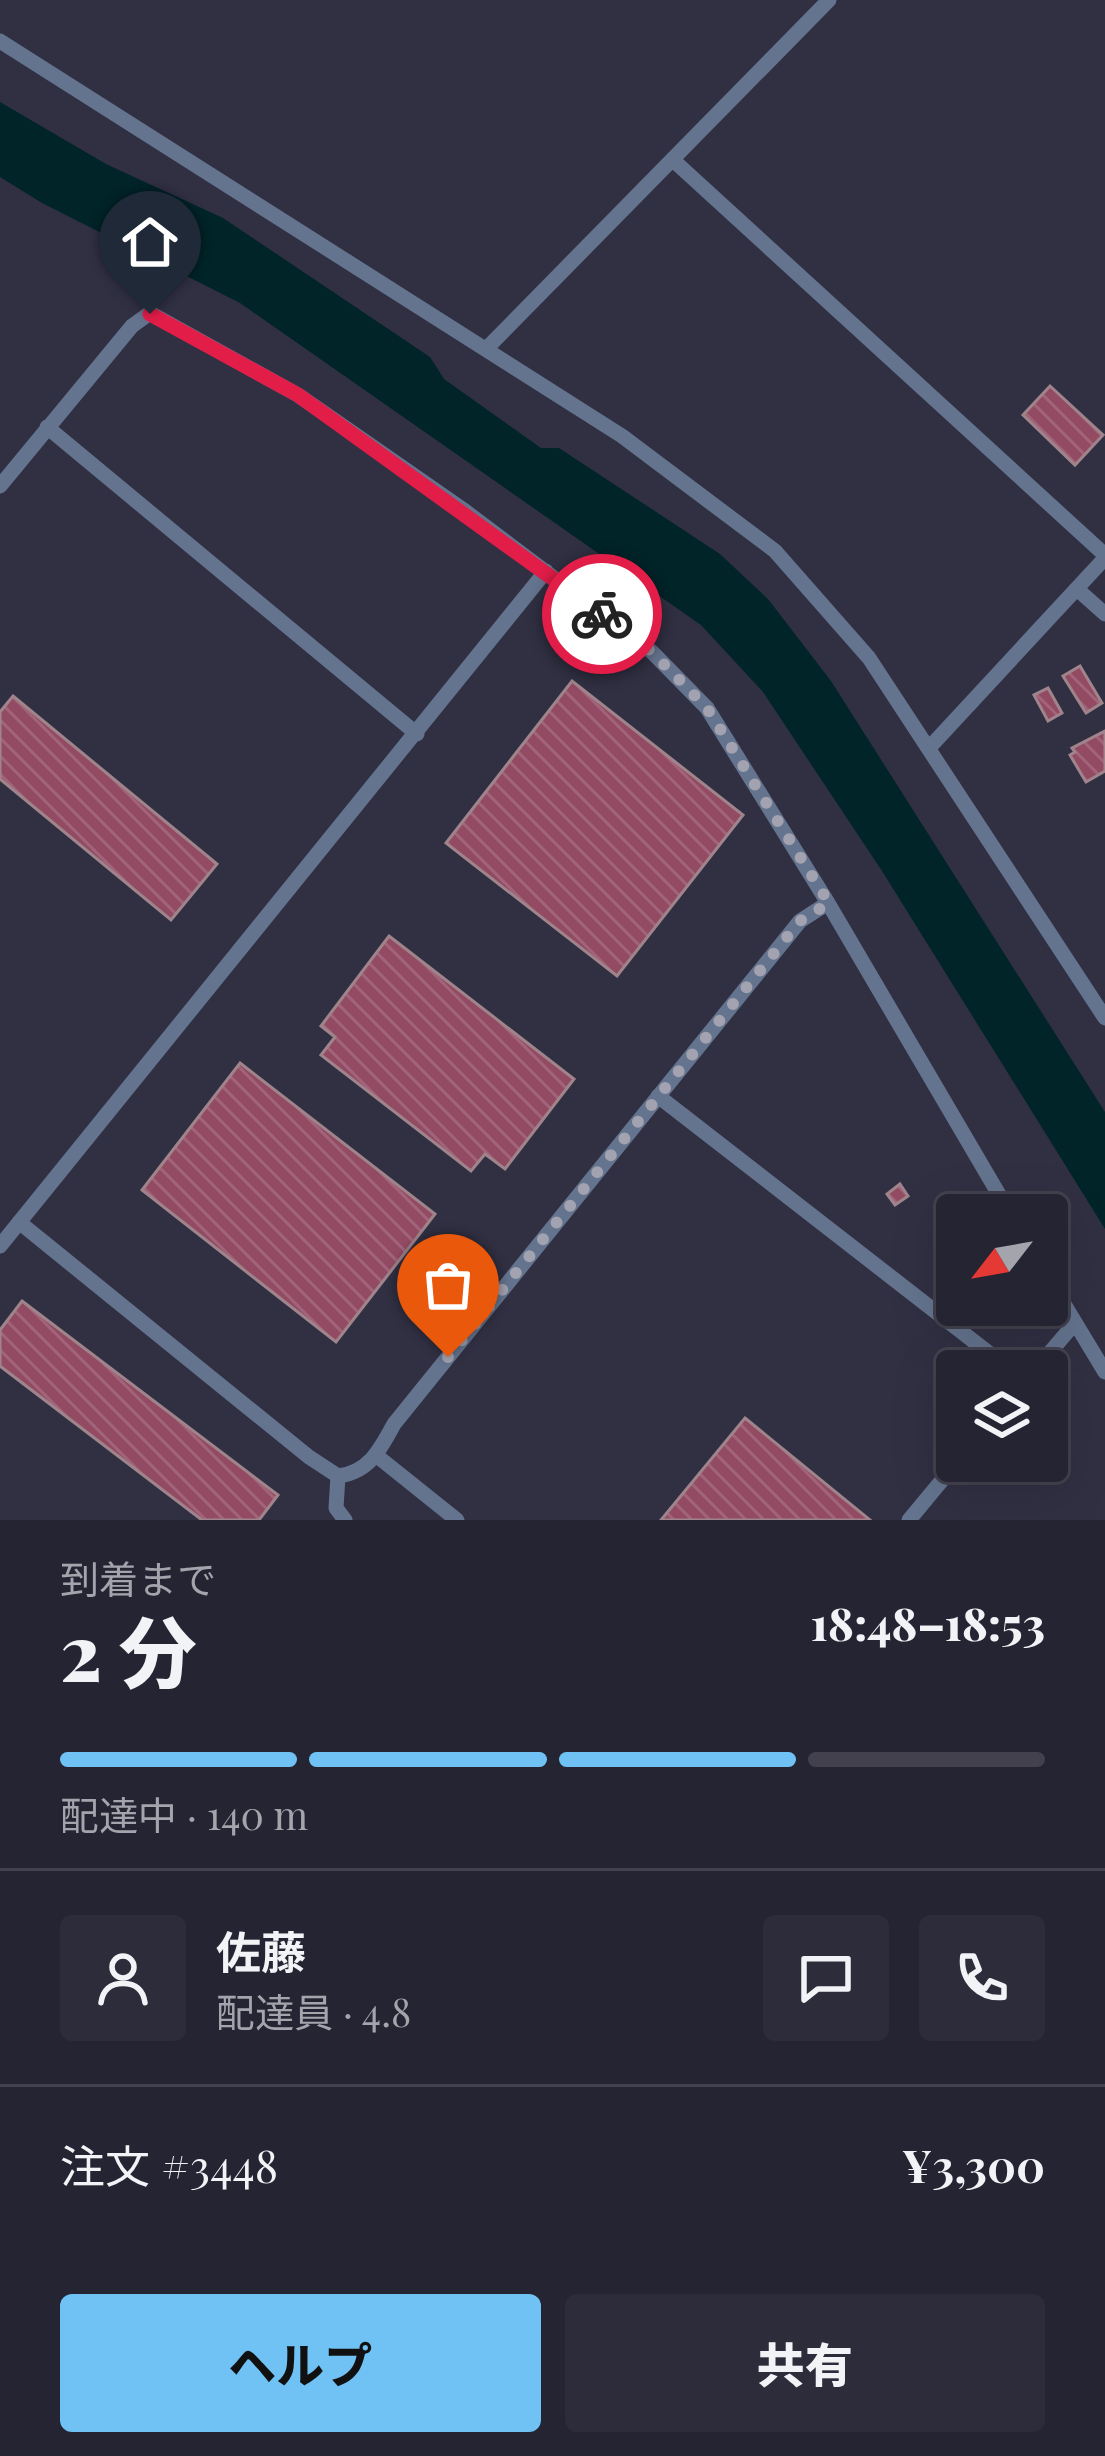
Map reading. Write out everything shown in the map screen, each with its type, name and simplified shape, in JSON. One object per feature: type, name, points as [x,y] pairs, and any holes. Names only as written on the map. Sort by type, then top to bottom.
[{"type":"lane","points":[[487,348],[829,0]]},
{"type":"lane","points":[[0,41],[622,436],[775,551],[869,658],[1105,1018]]},
{"type":"lane","points":[[673,160],[1105,557],[929,748]]},
{"type":"lane","points":[[0,486],[132,326],[150,314],[298,395],[652,652],[707,708],[829,903],[999,1194]]},
{"type":"lane","points":[[47,428],[417,734]]},
{"type":"lane","points":[[0,1246],[546,571]]},
{"type":"lane","points":[[1077,589],[1105,614]]},
{"type":"lane","points":[[19,1222],[309,1457],[338,1476],[355,1474],[377,1456],[394,1424],[800,921],[829,903]]},
{"type":"lane","points":[[658,1096],[985,1350]]},
{"type":"lane","points":[[1068,1311],[1105,1372]]},
{"type":"lane","points":[[1052,1350],[1075,1323]]},
{"type":"lane","points":[[377,1456],[457,1520]]},
{"type":"lane","points":[[338,1476],[336,1508],[344,1520]]},
{"type":"lane","points":[[909,1520],[941,1482]]},
{"type":"shaded area","points":[[0,102],[106,164],[223,218],[430,357],[444,379],[541,448],[559,448],[720,554],[768,599],[831,681],[1105,1112],[1105,1229],[882,871],[763,692],[701,625],[240,303],[0,177]]},
{"type":"building","points":[[1050,386],[1103,435],[1075,465],[1023,415]]},
{"type":"building","points":[[1080,666],[1102,703],[1086,713],[1063,676]]},
{"type":"building","points":[[572,681],[743,815],[617,976],[446,843]]},
{"type":"building","points":[[1048,688],[1062,713],[1048,721],[1034,695]]},
{"type":"building","points":[[13,696],[217,864],[171,920],[0,779],[0,712]]},
{"type":"building","points":[[1105,731],[1105,771],[1086,782],[1070,755],[1075,752],[1072,748]]},
{"type":"building","points":[[389,936],[574,1079],[505,1169],[485,1154],[471,1171],[321,1055],[335,1037],[321,1026]]},
{"type":"building","points":[[240,1063],[435,1214],[336,1342],[142,1190]]},
{"type":"building","points":[[900,1184],[908,1196],[895,1205],[887,1194]]},
{"type":"building","points":[[22,1301],[278,1495],[259,1520],[202,1520],[0,1366],[0,1330]]},
{"type":"building","points":[[745,1418],[870,1520],[661,1520]]},
{"type":"way so far","points":[[448,1357],[800,921],[829,903],[707,708],[652,652],[602,614]]},
{"type":"route","points":[[150,314],[298,395],[602,614]]}]
